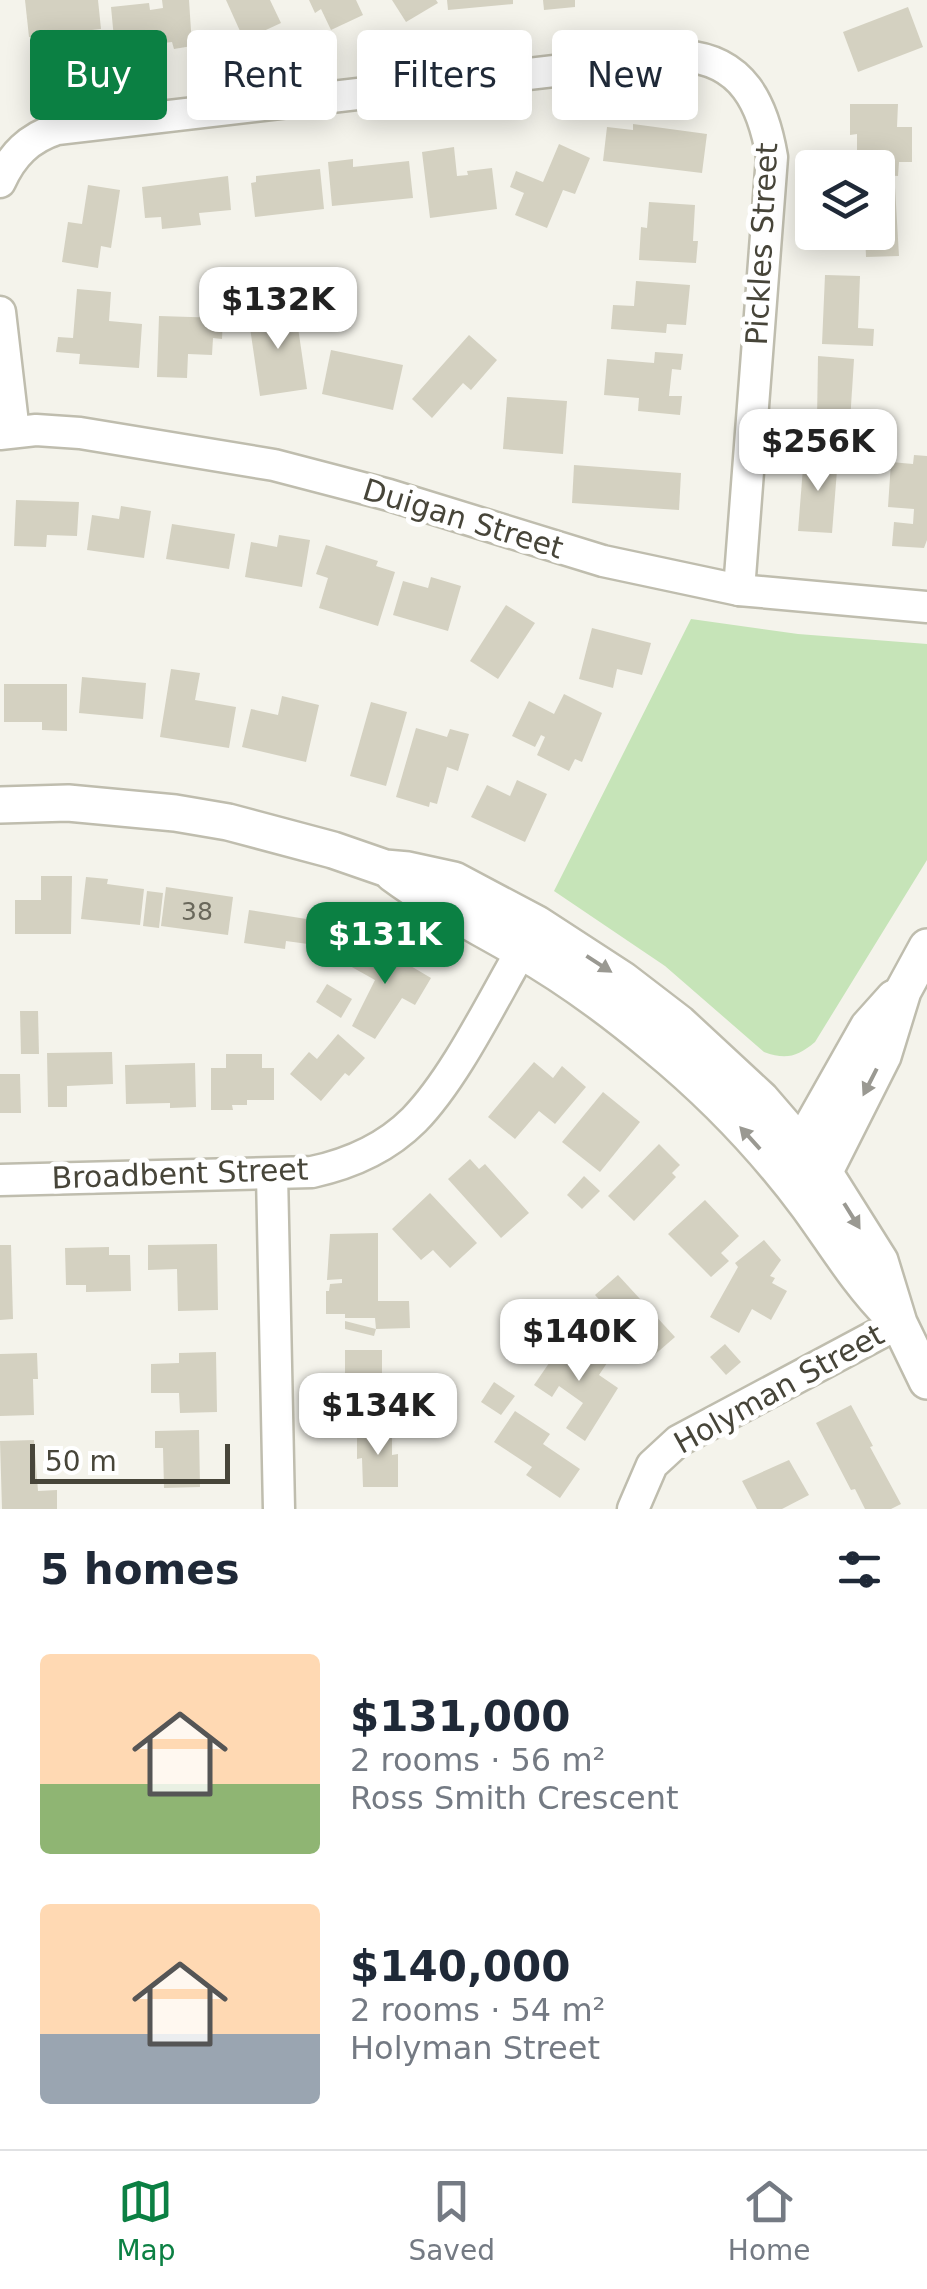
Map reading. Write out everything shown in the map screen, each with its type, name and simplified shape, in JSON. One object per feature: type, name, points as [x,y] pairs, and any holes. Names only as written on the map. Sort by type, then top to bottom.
[{"type":"street","name":"Pickles Street","points":[[0,182],[18,151],[42,133],[57,128],[683,56],[722,66],[744,84],[762,110],[772,157],[739,590]]},
{"type":"street","points":[[0,312],[7,433]]},
{"type":"street","name":"Duigan Street","points":[[7,433],[80,433],[274,466],[389,495],[603,561],[739,590],[927,607]]},
{"type":"street","points":[[0,805],[68,804],[175,813],[228,822],[385,868],[454,880],[529,937],[589,994],[656,1047],[723,1108],[803,1165]]},
{"type":"street","points":[[529,937],[624,980],[679,1022],[744,1082],[803,1165],[880,1261],[899,1322],[927,1381]]},
{"type":"street","name":"Broadbent Street","points":[[0,1180],[272,1174],[334,1167],[376,1150],[413,1121],[444,1082],[529,937]]},
{"type":"street","points":[[803,1165],[883,1056],[902,991],[927,947]]},
{"type":"street","points":[[899,1322],[866,1289],[808,1205],[803,1165],[836,1083],[868,1026],[883,1006],[902,991]]},
{"type":"street","points":[[744,1082],[767,1095],[798,1098],[836,1083]]},
{"type":"street","points":[[272,1174],[280,1509]]},
{"type":"street","name":"Holyman Street","points":[[633,1509],[652,1465],[678,1440],[899,1322]]},
{"type":"green space","points":[[691,619],[798,634],[927,644],[927,860],[815,1042],[791,1056],[764,1052],[665,966],[554,891]]},
{"type":"building","points":[[25,0],[98,0],[101,29],[30,30],[29,37]]},
{"type":"building","points":[[162,0],[189,0],[191,30],[187,30],[187,47],[174,49],[172,42],[167,43],[167,30],[113,30],[111,7],[149,3],[150,10],[163,8]]},
{"type":"building","points":[[226,0],[270,0],[281,23],[266,30],[240,30]]},
{"type":"building","points":[[309,0],[356,0],[363,15],[331,30],[321,9],[315,13]]},
{"type":"building","points":[[392,0],[436,0],[438,3],[406,22]]},
{"type":"building","points":[[447,0],[513,0],[513,4],[448,10]]},
{"type":"building","points":[[543,0],[575,0],[575,7],[544,10]]},
{"type":"building","points":[[908,7],[923,47],[858,72],[843,32]]},
{"type":"building","points":[[850,104],[898,104],[897,127],[912,127],[912,162],[899,162],[895,176],[895,150],[857,150],[857,134],[850,135]]},
{"type":"building","points":[[633,124],[707,134],[702,173],[603,161],[607,127],[633,130]]},
{"type":"building","points":[[559,144],[590,158],[575,194],[563,190],[547,228],[515,215],[524,193],[510,187],[516,171],[543,182]]},
{"type":"building","points":[[454,147],[457,176],[492,168],[497,209],[430,218],[422,152]]},
{"type":"building","points":[[353,159],[353,167],[409,161],[413,198],[332,206],[328,162]]},
{"type":"building","points":[[320,169],[324,209],[255,217],[251,183],[256,182],[256,176]]},
{"type":"building","points":[[228,176],[231,210],[199,213],[201,225],[162,229],[161,217],[145,218],[142,187]]},
{"type":"building","points":[[88,185],[120,190],[111,248],[101,246],[98,268],[62,262],[68,222],[82,224]]},
{"type":"building","points":[[895,187],[899,256],[866,257],[866,250],[895,250]]},
{"type":"building","points":[[649,202],[695,205],[696,263],[639,260],[641,227],[647,228]]},
{"type":"building","points":[[825,275],[860,276],[858,328],[874,329],[873,346],[822,344]]},
{"type":"building","points":[[636,281],[690,285],[686,325],[667,324],[666,333],[611,329],[613,305],[634,306]]},
{"type":"building","points":[[77,289],[111,292],[109,321],[142,324],[139,368],[79,364],[80,354],[56,352],[58,337],[73,338]]},
{"type":"building","points":[[295,307],[307,389],[260,396],[248,314]]},
{"type":"building","points":[[159,316],[223,318],[222,339],[213,338],[212,355],[188,354],[187,378],[157,377]]},
{"type":"building","points":[[469,335],[497,360],[471,390],[463,383],[432,418],[412,399]]},
{"type":"building","points":[[331,350],[403,365],[393,410],[322,394]]},
{"type":"building","points":[[655,352],[683,354],[681,370],[672,369],[669,396],[682,396],[680,415],[638,411],[639,398],[604,395],[607,359],[654,363]]},
{"type":"building","points":[[818,356],[854,359],[850,422],[817,420]]},
{"type":"building","points":[[507,397],[567,401],[563,454],[503,449]]},
{"type":"building","points":[[804,455],[838,458],[832,533],[798,531]]},
{"type":"building","points":[[914,455],[927,456],[927,540],[924,548],[892,546],[894,522],[913,524],[914,509],[888,507],[891,462],[913,464]]},
{"type":"building","points":[[574,465],[681,473],[679,510],[572,503]]},
{"type":"building","points":[[16,500],[79,502],[77,536],[47,535],[46,547],[14,546]]},
{"type":"building","points":[[121,506],[151,511],[144,558],[87,550],[92,515],[119,519]]},
{"type":"building","points":[[172,524],[235,534],[229,569],[166,559]]},
{"type":"building","points":[[279,535],[310,540],[302,587],[245,577],[251,542],[277,547]]},
{"type":"building","points":[[326,545],[378,561],[376,566],[395,572],[378,626],[319,608],[328,578],[316,574]]},
{"type":"building","points":[[431,577],[461,586],[448,631],[393,615],[403,581],[428,588]]},
{"type":"building","points":[[506,605],[535,623],[498,679],[470,661]]},
{"type":"building","points":[[592,628],[651,643],[642,675],[617,669],[613,688],[579,679]]},
{"type":"building","points":[[171,669],[200,673],[195,700],[236,707],[229,748],[160,737]]},
{"type":"building","points":[[82,677],[146,683],[143,719],[79,713]]},
{"type":"building","points":[[4,684],[67,684],[67,731],[42,730],[42,722],[4,722]]},
{"type":"building","points":[[564,694],[602,713],[582,762],[575,759],[569,771],[537,755],[545,737],[541,735],[535,747],[512,736],[529,701],[554,714]]},
{"type":"building","points":[[282,696],[319,705],[306,762],[242,747],[251,709],[278,715]]},
{"type":"building","points":[[371,702],[407,712],[386,786],[350,776]]},
{"type":"building","points":[[416,728],[447,737],[450,729],[469,734],[458,771],[447,767],[437,804],[430,802],[429,807],[396,797]]},
{"type":"building","points":[[517,780],[547,794],[525,842],[471,817],[487,785],[510,796]]},
{"type":"building","points":[[41,876],[72,876],[71,934],[15,934],[15,900],[41,900]]},
{"type":"building","points":[[86,877],[144,889],[140,925],[81,919]]},
{"type":"building","points":[[166,887],[233,897],[228,935],[161,926]]},
{"type":"building","points":[[147,891],[163,893],[159,928],[143,926]]},
{"type":"building","points":[[249,910],[348,928],[337,948],[286,941],[285,949],[244,943]]},
{"type":"building","points":[[365,939],[431,978],[415,1005],[402,998],[375,1039],[352,1026],[375,980],[350,966]]},
{"type":"building","points":[[327,984],[352,999],[341,1018],[316,1002]]},
{"type":"building","points":[[20,1011],[38,1011],[39,1054],[21,1054]]},
{"type":"building","points":[[338,1034],[365,1058],[349,1076],[345,1073],[321,1101],[290,1074],[309,1052],[317,1059]]},
{"type":"building","points":[[112,1052],[113,1084],[67,1086],[67,1107],[48,1107],[47,1053]]},
{"type":"building","points":[[226,1054],[262,1054],[262,1068],[274,1068],[274,1100],[247,1100],[247,1105],[232,1105],[233,1110],[211,1110],[211,1068],[226,1068]]},
{"type":"building","points":[[534,1062],[553,1078],[562,1066],[586,1087],[555,1124],[539,1111],[515,1139],[488,1117]]},
{"type":"building","points":[[195,1063],[196,1107],[126,1104],[125,1065]]},
{"type":"building","points":[[0,1074],[20,1074],[21,1113],[0,1113]]},
{"type":"building","points":[[603,1092],[640,1122],[600,1172],[562,1142]]},
{"type":"building","points":[[659,1144],[680,1165],[672,1173],[676,1177],[634,1221],[608,1196]]},
{"type":"building","points":[[470,1159],[479,1169],[485,1164],[529,1213],[501,1238],[448,1179]]},
{"type":"building","points":[[584,1176],[600,1191],[582,1209],[567,1195]]},
{"type":"building","points":[[430,1193],[477,1243],[450,1268],[433,1250],[421,1260],[392,1229]]},
{"type":"building","points":[[705,1200],[739,1236],[721,1253],[729,1261],[711,1277],[668,1234]]},
{"type":"building","points":[[378,1233],[378,1301],[409,1301],[410,1328],[376,1329],[375,1318],[326,1314],[326,1291],[330,1284],[342,1283],[342,1279],[327,1280],[330,1234]]},
{"type":"building","points":[[764,1240],[781,1260],[770,1276],[775,1278],[772,1283],[787,1291],[771,1320],[752,1309],[739,1333],[710,1317],[738,1267],[735,1263]]},
{"type":"building","points":[[217,1244],[218,1310],[178,1311],[177,1269],[148,1270],[148,1245]]},
{"type":"building","points":[[0,1245],[11,1245],[13,1319],[0,1320]]},
{"type":"building","points":[[109,1247],[109,1255],[130,1255],[131,1291],[86,1292],[86,1285],[66,1285],[65,1248]]},
{"type":"building","points":[[618,1275],[675,1337],[652,1357],[595,1295]]},
{"type":"building","points":[[345,1321],[376,1329],[374,1336],[345,1329]]},
{"type":"building","points":[[567,1337],[607,1363],[599,1375],[618,1388],[585,1441],[566,1428],[583,1403],[559,1386],[552,1397],[534,1385]]},
{"type":"building","points":[[725,1344],[741,1362],[726,1375],[710,1357]]},
{"type":"building","points":[[345,1350],[382,1350],[382,1407],[345,1408]]},
{"type":"building","points":[[216,1352],[217,1412],[180,1413],[179,1393],[151,1393],[151,1364],[179,1363],[179,1353]]},
{"type":"building","points":[[37,1353],[34,1415],[0,1416],[0,1354]]},
{"type":"building","points":[[494,1382],[515,1396],[501,1415],[481,1402]]},
{"type":"building","points":[[851,1405],[901,1504],[891,1509],[865,1509],[816,1423]]},
{"type":"building","points":[[515,1411],[550,1434],[543,1444],[580,1469],[560,1498],[526,1475],[532,1467],[494,1442]]},
{"type":"building","points":[[357,1429],[392,1429],[392,1455],[398,1454],[398,1487],[363,1487],[362,1458],[357,1459]]},
{"type":"building","points":[[199,1430],[200,1487],[164,1488],[163,1448],[155,1448],[155,1431]]},
{"type":"building","points":[[34,1440],[38,1491],[57,1490],[57,1509],[2,1509],[0,1441]]},
{"type":"building","points":[[789,1460],[809,1495],[782,1509],[757,1509],[742,1481]]}]
